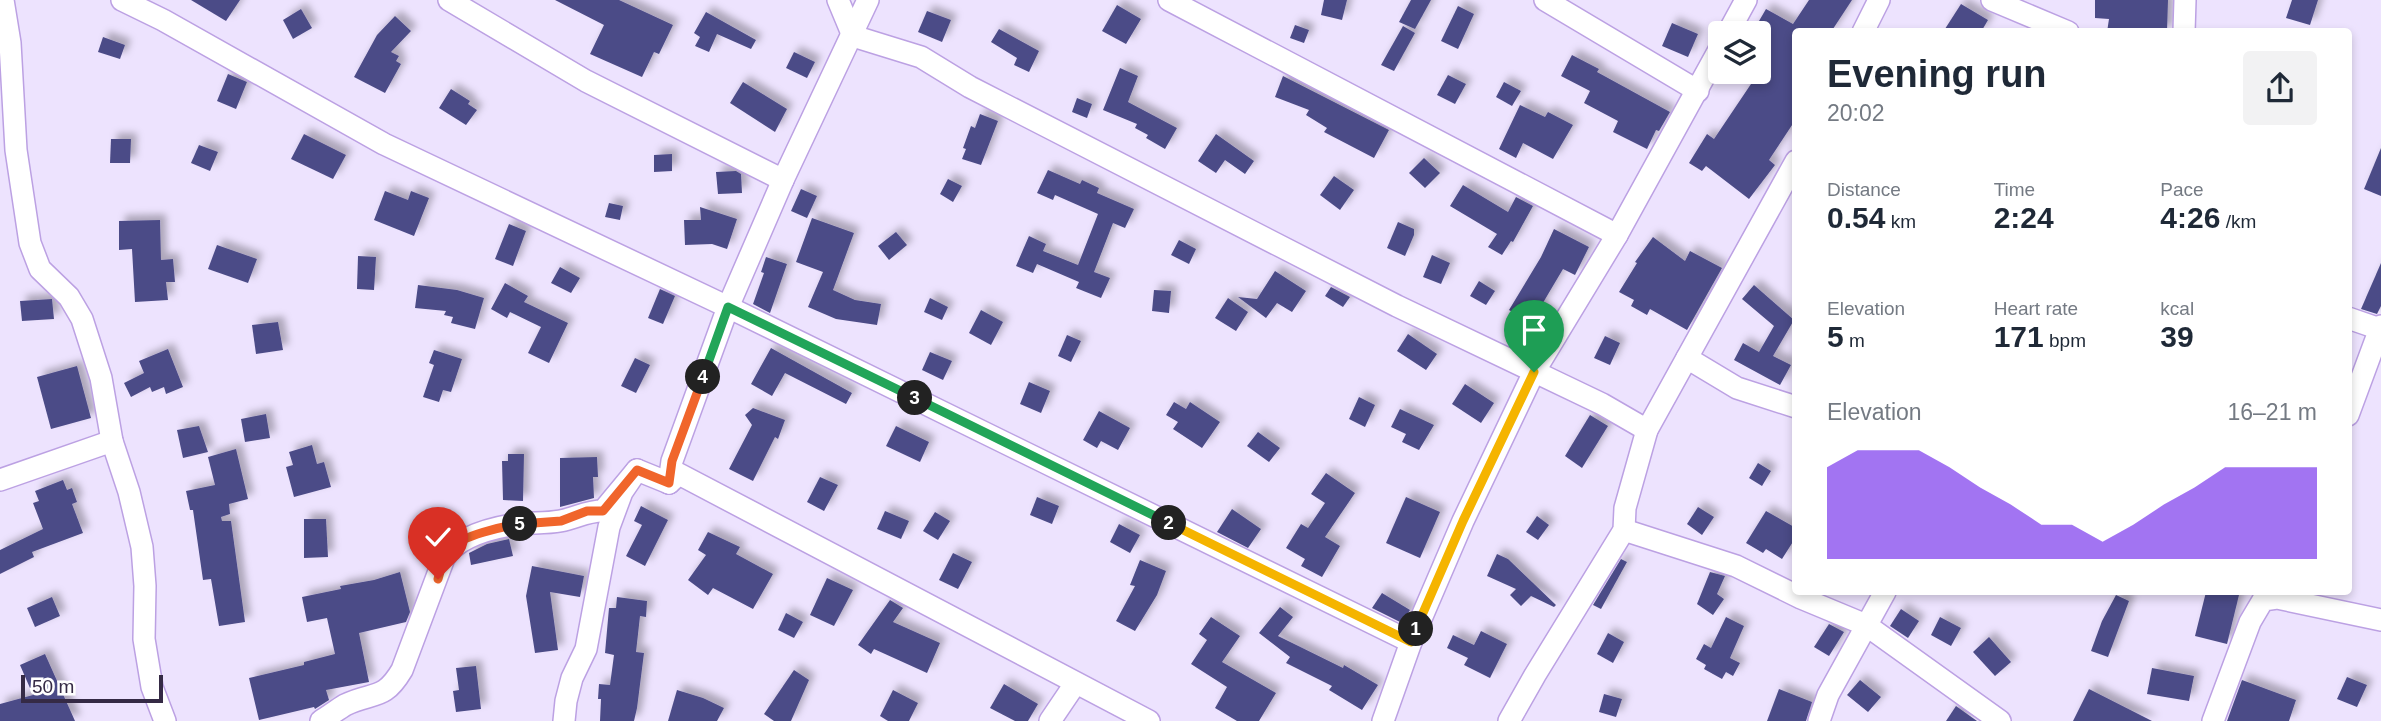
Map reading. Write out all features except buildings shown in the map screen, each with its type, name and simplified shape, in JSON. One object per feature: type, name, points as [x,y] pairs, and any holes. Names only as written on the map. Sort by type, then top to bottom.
[{"type":"street","points":[[4,0],[10,43],[16,150],[30,243],[40,269],[69,297],[82,318],[101,378],[112,441],[129,492],[142,547],[145,586],[144,639],[152,687],[165,721]]},
{"type":"street","points":[[122,0],[163,20],[384,144],[728,307],[1411,642]]},
{"type":"street","points":[[449,0],[586,81],[783,180]]},
{"type":"street","points":[[838,0],[853,36]]},
{"type":"street","points":[[669,483],[672,461],[728,307],[783,180],[868,0]]},
{"type":"street","points":[[1169,0],[1617,235]]},
{"type":"street","points":[[1545,0],[1698,91]]},
{"type":"street","points":[[1735,21],[1746,0]]},
{"type":"street","points":[[1865,28],[1879,0]]},
{"type":"street","points":[[1992,0],[2058,28]]},
{"type":"street","points":[[2184,28],[2185,0]]},
{"type":"street","points":[[853,36],[921,57],[970,87],[1373,294],[1602,404],[1647,430]]},
{"type":"street","points":[[1383,721],[1411,642],[1463,521],[1534,372],[1617,235],[1708,71]]},
{"type":"street","points":[[1509,721],[1624,530],[1625,508],[1647,430],[1792,168]]},
{"type":"street","points":[[2352,319],[2380,328],[2352,404]]},
{"type":"street","points":[[1687,358],[1737,388],[1792,406]]},
{"type":"street","points":[[0,480],[112,441]]},
{"type":"street","points":[[637,470],[669,483]]},
{"type":"street","points":[[321,721],[347,705],[392,687],[402,670],[444,558],[452,547],[466,539],[510,525],[561,521],[587,511],[603,511],[637,470]]},
{"type":"street","points":[[564,721],[572,678],[586,649],[609,527],[621,492],[637,470]]},
{"type":"street","points":[[669,483],[679,474],[1074,684],[1149,721]]},
{"type":"street","points":[[1624,530],[1736,566],[1792,594]]},
{"type":"street","points":[[1795,595],[1866,625],[2000,721]]},
{"type":"street","points":[[1819,721],[1828,695],[1883,595]]},
{"type":"street","points":[[2213,721],[2250,622],[2263,600],[2279,595],[2381,620]]},
{"type":"street","points":[[1050,721],[1074,684]]},
{"type":"route","points":[[438,579],[444,558],[452,547],[466,539],[510,525],[561,521],[587,511],[603,511],[637,470],[669,483],[672,461],[728,307],[1411,642],[1463,521],[1534,372]]}]
